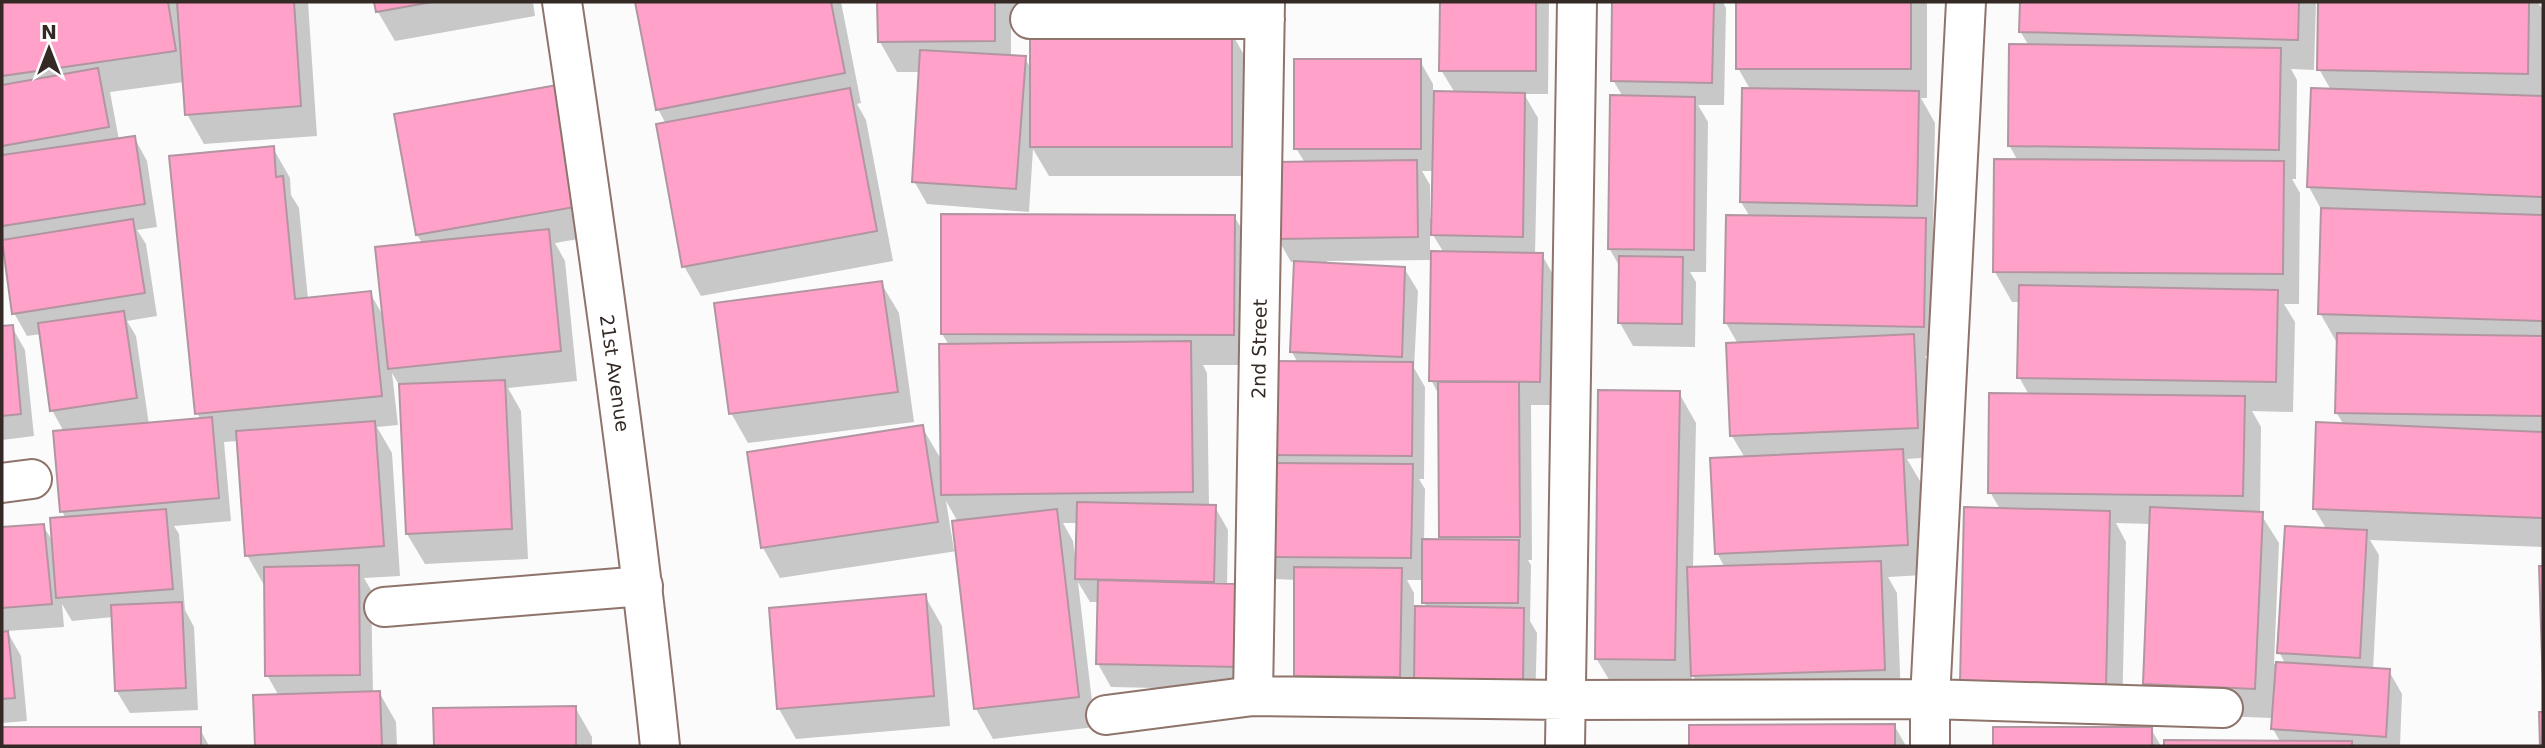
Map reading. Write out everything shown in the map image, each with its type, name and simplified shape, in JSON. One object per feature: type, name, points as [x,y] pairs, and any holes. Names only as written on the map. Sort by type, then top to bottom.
[{"type":"street","name":"21st Avenue","points":[[562,2],[599,250],[643,586],[660,746]]},
{"type":"street","points":[[1564,746],[1577,2]]},
{"type":"street","points":[[1930,746],[1930,699],[1966,2]]},
{"type":"street","points":[[1030,19],[1265,10]]},
{"type":"street","name":"2nd Street","points":[[1253,696],[1265,10]]},
{"type":"street","points":[[384,607],[643,586]]},
{"type":"street","points":[[1106,715],[1253,696],[1565,700],[1930,699],[2223,708]]},
{"type":"building","points":[[2,2],[168,2],[176,51],[2,76]]},
{"type":"building","points":[[177,2],[294,2],[301,106],[185,115]]},
{"type":"building","points":[[374,2],[432,2],[376,12]]},
{"type":"building","points":[[635,2],[831,2],[845,73],[656,110]]},
{"type":"building","points":[[877,2],[995,2],[995,41],[878,42]]},
{"type":"building","points":[[1440,2],[1536,2],[1536,71],[1439,71]]},
{"type":"building","points":[[1612,2],[1714,2],[1712,83],[1611,81]]},
{"type":"building","points":[[1736,2],[1911,2],[1911,69],[1736,69]]},
{"type":"building","points":[[2020,2],[2299,2],[2298,40],[2019,32]]},
{"type":"building","points":[[2318,2],[2529,2],[2528,74],[2317,70]]},
{"type":"building","points":[[1030,30],[1232,30],[1232,147],[1030,147]]},
{"type":"building","points":[[2009,44],[2281,48],[2279,150],[2008,146]]},
{"type":"building","points":[[920,50],[1026,56],[1016,189],[912,182]]},
{"type":"building","points":[[1294,59],[1421,59],[1421,149],[1294,149]]},
{"type":"building","points":[[98,68],[109,127],[2,146],[2,85]]},
{"type":"building","points":[[563,84],[586,205],[416,235],[394,114]]},
{"type":"building","points":[[850,88],[877,231],[682,267],[656,124]]},
{"type":"building","points":[[1742,88],[1919,91],[1917,206],[1740,202]]},
{"type":"building","points":[[2311,88],[2543,96],[2543,197],[2307,187]]},
{"type":"building","points":[[1434,91],[1525,93],[1523,237],[1431,235]]},
{"type":"building","points":[[1610,95],[1695,97],[1694,250],[1608,249]]},
{"type":"building","points":[[135,136],[145,204],[2,226],[2,155]]},
{"type":"building","points":[[274,146],[276,177],[283,176],[295,299],[371,291],[382,396],[195,414],[169,156]]},
{"type":"building","points":[[1994,159],[2284,161],[2283,274],[1993,272]]},
{"type":"building","points":[[1417,160],[1418,237],[1276,239],[1275,162]]},
{"type":"building","points":[[2321,208],[2543,215],[2543,321],[2318,314]]},
{"type":"building","points":[[941,214],[1235,215],[1234,335],[941,334]]},
{"type":"building","points":[[1726,215],[1926,218],[1924,327],[1724,323]]},
{"type":"building","points":[[133,219],[145,293],[12,314],[2,240]]},
{"type":"building","points":[[549,229],[561,351],[388,369],[375,247]]},
{"type":"building","points":[[1431,251],[1543,253],[1540,382],[1429,381]]},
{"type":"building","points":[[1619,256],[1683,257],[1682,324],[1618,323]]},
{"type":"building","points":[[1294,261],[1405,267],[1402,357],[1290,352]]},
{"type":"building","points":[[882,281],[898,392],[729,414],[714,303]]},
{"type":"building","points":[[2019,285],[2278,290],[2276,382],[2017,378]]},
{"type":"building","points":[[124,311],[137,398],[50,411],[38,323]]},
{"type":"building","points":[[13,325],[21,414],[2,416],[2,326]]},
{"type":"building","points":[[2337,333],[2543,336],[2543,416],[2335,413]]},
{"type":"building","points":[[1914,334],[1918,428],[1730,436],[1726,343]]},
{"type":"building","points":[[1191,341],[1193,492],[941,495],[939,344]]},
{"type":"building","points":[[1259,361],[1413,362],[1412,456],[1258,455]]},
{"type":"building","points":[[505,380],[512,529],[406,534],[399,384]]},
{"type":"building","points":[[1438,382],[1519,382],[1520,537],[1439,537]]},
{"type":"building","points":[[1598,390],[1680,391],[1675,660],[1595,659]]},
{"type":"building","points":[[1989,393],[2245,396],[2243,496],[1988,493]]},
{"type":"building","points":[[212,417],[219,498],[60,512],[53,431]]},
{"type":"building","points":[[375,421],[384,546],[245,556],[236,431]]},
{"type":"building","points":[[2316,422],[2543,432],[2543,518],[2313,509]]},
{"type":"building","points":[[923,425],[938,522],[761,548],[747,452]]},
{"type":"building","points":[[1903,449],[1908,545],[1715,554],[1710,458]]},
{"type":"building","points":[[1262,463],[1413,464],[1411,558],[1260,557]]},
{"type":"building","points":[[1077,502],[1216,505],[1214,582],[1075,579]]},
{"type":"building","points":[[1964,507],[2110,511],[2106,687],[1960,682]]},
{"type":"building","points":[[2150,507],[2263,512],[2255,689],[2143,684]]},
{"type":"building","points":[[166,509],[173,589],[56,598],[50,518]]},
{"type":"building","points":[[1057,509],[1079,697],[974,709],[952,521]]},
{"type":"building","points":[[44,524],[52,604],[2,608],[2,527]]},
{"type":"building","points":[[2285,526],[2367,530],[2360,658],[2277,653]]},
{"type":"building","points":[[1422,539],[1519,540],[1518,603],[1422,603]]},
{"type":"building","points":[[1881,561],[1885,670],[1691,676],[1687,567]]},
{"type":"building","points":[[359,565],[360,675],[265,676],[264,567]]},
{"type":"building","points":[[2539,566],[2543,566],[2543,688]]},
{"type":"building","points":[[1294,567],[1402,568],[1400,677],[1294,676]]},
{"type":"building","points":[[1098,580],[1240,584],[1238,667],[1096,664]]},
{"type":"building","points":[[926,594],[934,696],[777,709],[769,608]]},
{"type":"building","points":[[182,602],[186,688],[115,691],[111,605]]},
{"type":"building","points":[[1415,606],[1524,608],[1523,684],[1414,682]]},
{"type":"building","points":[[8,631],[15,698],[2,699],[2,632]]},
{"type":"building","points":[[2276,662],[2390,669],[2386,737],[2271,729]]},
{"type":"building","points":[[380,691],[382,746],[255,746],[253,695]]},
{"type":"building","points":[[576,706],[576,746],[434,746],[433,708]]},
{"type":"building","points":[[2539,712],[2543,712],[2543,746],[2540,746]]},
{"type":"building","points":[[1895,724],[1895,746],[1689,746],[1689,725]]},
{"type":"building","points":[[2,727],[201,727],[201,746],[2,746]]},
{"type":"building","points":[[1993,727],[2152,727],[2152,746],[1993,746]]},
{"type":"building","points":[[2164,740],[2352,741],[2352,746],[2164,746]]}]
